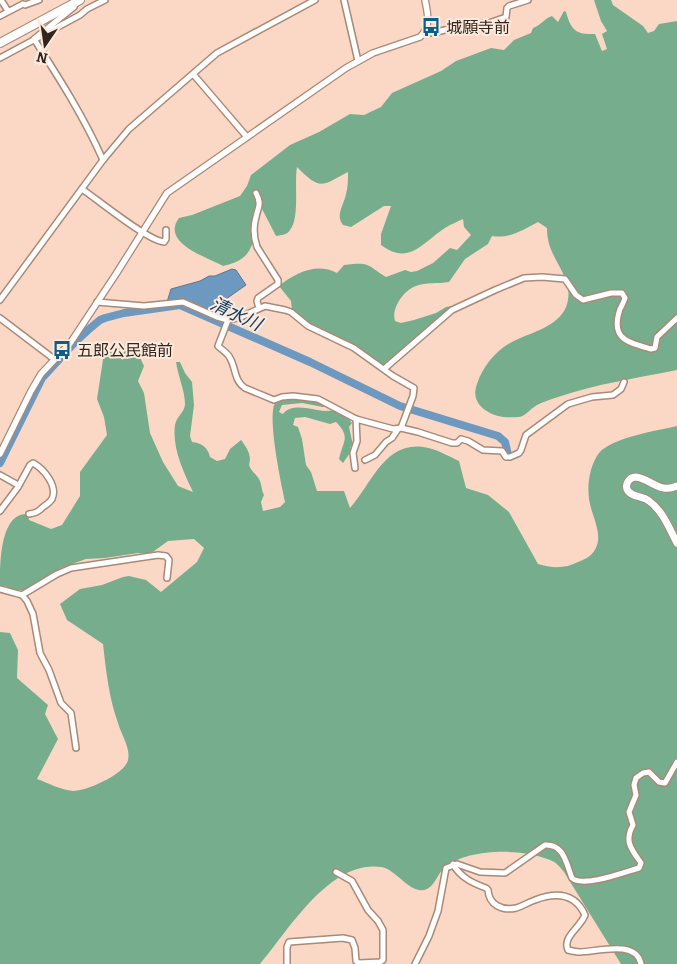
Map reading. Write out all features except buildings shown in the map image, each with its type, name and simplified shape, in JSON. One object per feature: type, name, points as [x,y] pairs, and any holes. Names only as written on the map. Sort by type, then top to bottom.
[{"type":"main road","points":[[0,43],[78,1]]},
{"type":"main road","points":[[677,486],[662,488],[637,477],[628,481],[627,486],[632,494],[648,500],[658,509],[677,543]]},
{"type":"street","points":[[1,0],[8,11]]},
{"type":"street","points":[[0,16],[23,4],[39,0]]},
{"type":"street","points":[[0,58],[105,0]]},
{"type":"street","points":[[0,300],[103,160],[129,129],[217,53],[315,0]]},
{"type":"street","points":[[344,0],[358,61]]},
{"type":"street","points":[[0,454],[41,374],[71,342],[167,193],[358,61],[420,37],[426,32],[428,26],[425,0]]},
{"type":"street","points":[[426,32],[432,33],[462,26],[489,23],[506,17],[509,6],[528,0]]},
{"type":"street","points":[[34,39],[74,7],[78,1]]},
{"type":"street","points":[[34,39],[66,90],[91,134],[103,160]]},
{"type":"street","points":[[193,74],[247,138]]},
{"type":"street","points":[[82,188],[142,232],[155,239],[164,242],[166,230]]},
{"type":"street","points":[[256,193],[260,207],[255,219],[255,241],[278,280],[278,284],[258,298],[259,308]]},
{"type":"street","points":[[384,369],[452,310],[524,278],[542,276],[565,279],[576,295],[583,300],[611,293],[622,293],[625,298],[620,311],[618,334],[623,340],[651,349],[655,348],[657,336],[677,318]]},
{"type":"street","points":[[97,302],[144,306],[183,302],[228,320],[241,317],[265,306],[291,312],[308,326],[354,348],[406,385],[414,388],[413,396],[400,429],[375,456],[365,460]]},
{"type":"street","points":[[0,318],[54,359]]},
{"type":"street","points":[[228,320],[218,346],[230,357],[241,385],[274,400],[293,396],[318,400],[356,419],[418,432],[452,443],[457,443],[462,439],[483,450],[502,451],[506,457],[510,457],[522,450],[526,435],[568,404],[592,396],[613,394],[621,389],[624,382]]},
{"type":"street","points":[[355,468],[353,453],[358,441],[356,419]]},
{"type":"street","points":[[0,511],[13,495],[30,464],[33,463],[40,467],[52,484],[53,492],[51,500],[36,513],[29,514]]},
{"type":"street","points":[[0,475],[18,485]]},
{"type":"street","points":[[22,595],[57,574],[71,568],[158,555],[166,556],[169,560],[167,578]]},
{"type":"street","points":[[0,588],[22,595],[27,600],[33,614],[40,653],[49,670],[61,703],[71,713],[76,748]]},
{"type":"street","points":[[415,964],[429,936],[438,911],[446,868],[453,864],[480,872],[505,873],[545,845],[553,845],[561,849],[572,878],[575,881],[584,882],[618,875],[639,868],[641,863],[631,848],[628,835],[633,825],[629,812],[636,795],[634,785],[636,778],[643,773],[650,772],[659,782],[665,783],[677,762]]},
{"type":"street","points":[[453,864],[457,872],[466,879],[486,888],[488,890],[488,898],[495,905],[517,908],[536,899],[548,896],[558,895],[572,898],[578,902],[585,915],[582,923],[567,940],[568,950],[577,953],[616,948],[631,952],[637,956],[641,964]]},
{"type":"street","points":[[287,964],[287,947],[289,942],[343,938],[352,940],[354,943],[356,961],[359,963],[380,962],[383,960],[383,930],[368,910],[352,881],[336,872]]},
{"type":"green space","points":[[594,0],[611,0],[613,5],[643,26],[648,33],[654,31],[659,24],[677,21],[677,370],[572,392],[539,404],[521,417],[497,416],[477,402],[475,392],[480,377],[487,364],[497,352],[509,343],[551,324],[562,314],[566,307],[568,286],[566,279],[550,248],[547,228],[538,222],[510,235],[492,236],[488,244],[465,259],[449,282],[420,285],[407,291],[397,305],[394,316],[395,321],[401,323],[436,313],[446,307],[458,305],[383,368],[314,327],[298,315],[292,310],[291,301],[279,286],[306,270],[322,269],[337,273],[344,265],[364,264],[386,277],[405,270],[417,271],[433,263],[450,248],[457,250],[471,235],[464,227],[463,219],[445,228],[415,250],[407,253],[391,251],[381,245],[381,234],[391,206],[384,206],[351,227],[343,225],[340,214],[347,191],[348,172],[321,184],[311,180],[297,167],[296,209],[293,225],[289,232],[276,236],[261,207],[256,233],[251,246],[240,260],[223,266],[198,254],[181,242],[176,235],[175,227],[179,218],[192,215],[240,196],[247,186],[251,175],[290,145],[319,132],[350,114],[364,115],[381,107],[392,93],[441,71],[456,61],[491,48],[504,50],[514,40],[531,33],[533,28],[552,16],[558,22],[564,11],[566,12],[575,30],[583,34],[595,34],[602,51],[607,49],[602,34],[607,31],[601,21]]},
{"type":"green space","points":[[114,347],[136,349],[144,366],[138,381],[144,393],[150,433],[163,462],[178,486],[193,492],[182,468],[175,442],[175,425],[184,410],[185,404],[176,362],[180,362],[192,382],[194,405],[190,436],[192,442],[204,446],[210,457],[217,461],[225,459],[230,449],[241,440],[250,458],[249,465],[261,483],[264,495],[261,502],[263,511],[280,507],[285,502],[274,435],[273,410],[275,403],[287,398],[309,399],[326,406],[302,403],[282,405],[279,412],[283,414],[291,408],[335,411],[343,414],[352,423],[349,427],[353,445],[350,447],[352,450],[343,463],[339,459],[345,436],[341,427],[336,422],[330,424],[305,417],[295,418],[293,425],[298,427],[306,465],[311,472],[317,491],[344,491],[350,508],[388,458],[398,451],[410,447],[432,449],[459,461],[466,488],[488,495],[509,512],[538,564],[548,566],[563,567],[573,564],[589,556],[596,548],[598,531],[589,501],[588,487],[592,466],[599,453],[606,447],[624,439],[677,426],[677,964],[621,964],[564,872],[556,863],[525,853],[496,852],[454,861],[444,868],[433,884],[424,890],[413,888],[392,872],[381,867],[362,868],[345,874],[328,885],[312,900],[260,964],[0,964],[0,632],[10,633],[18,650],[17,678],[48,705],[45,714],[58,739],[37,779],[59,788],[73,791],[96,785],[120,771],[129,756],[112,704],[103,644],[67,620],[60,604],[80,589],[102,585],[129,576],[146,580],[161,592],[197,562],[204,548],[194,539],[168,541],[150,554],[138,553],[86,559],[61,568],[24,590],[14,591],[5,586],[0,586],[1,553],[7,530],[12,521],[19,516],[28,514],[29,520],[51,529],[62,525],[80,496],[80,472],[107,435],[104,417],[97,399],[104,353]]},
{"type":"water","points":[[232,269],[236,270],[246,285],[209,311],[183,300],[167,302],[171,289]]},
{"type":"waterway","name":"清水川","points":[[0,463],[42,378],[88,330],[105,318],[124,313],[180,305],[310,362],[400,406],[498,436],[505,442],[508,455]]},
{"type":"place","name":"城願寺前","points":[[431,27]]},
{"type":"place","name":"五郎公民館前","points":[[62,350]]}]
